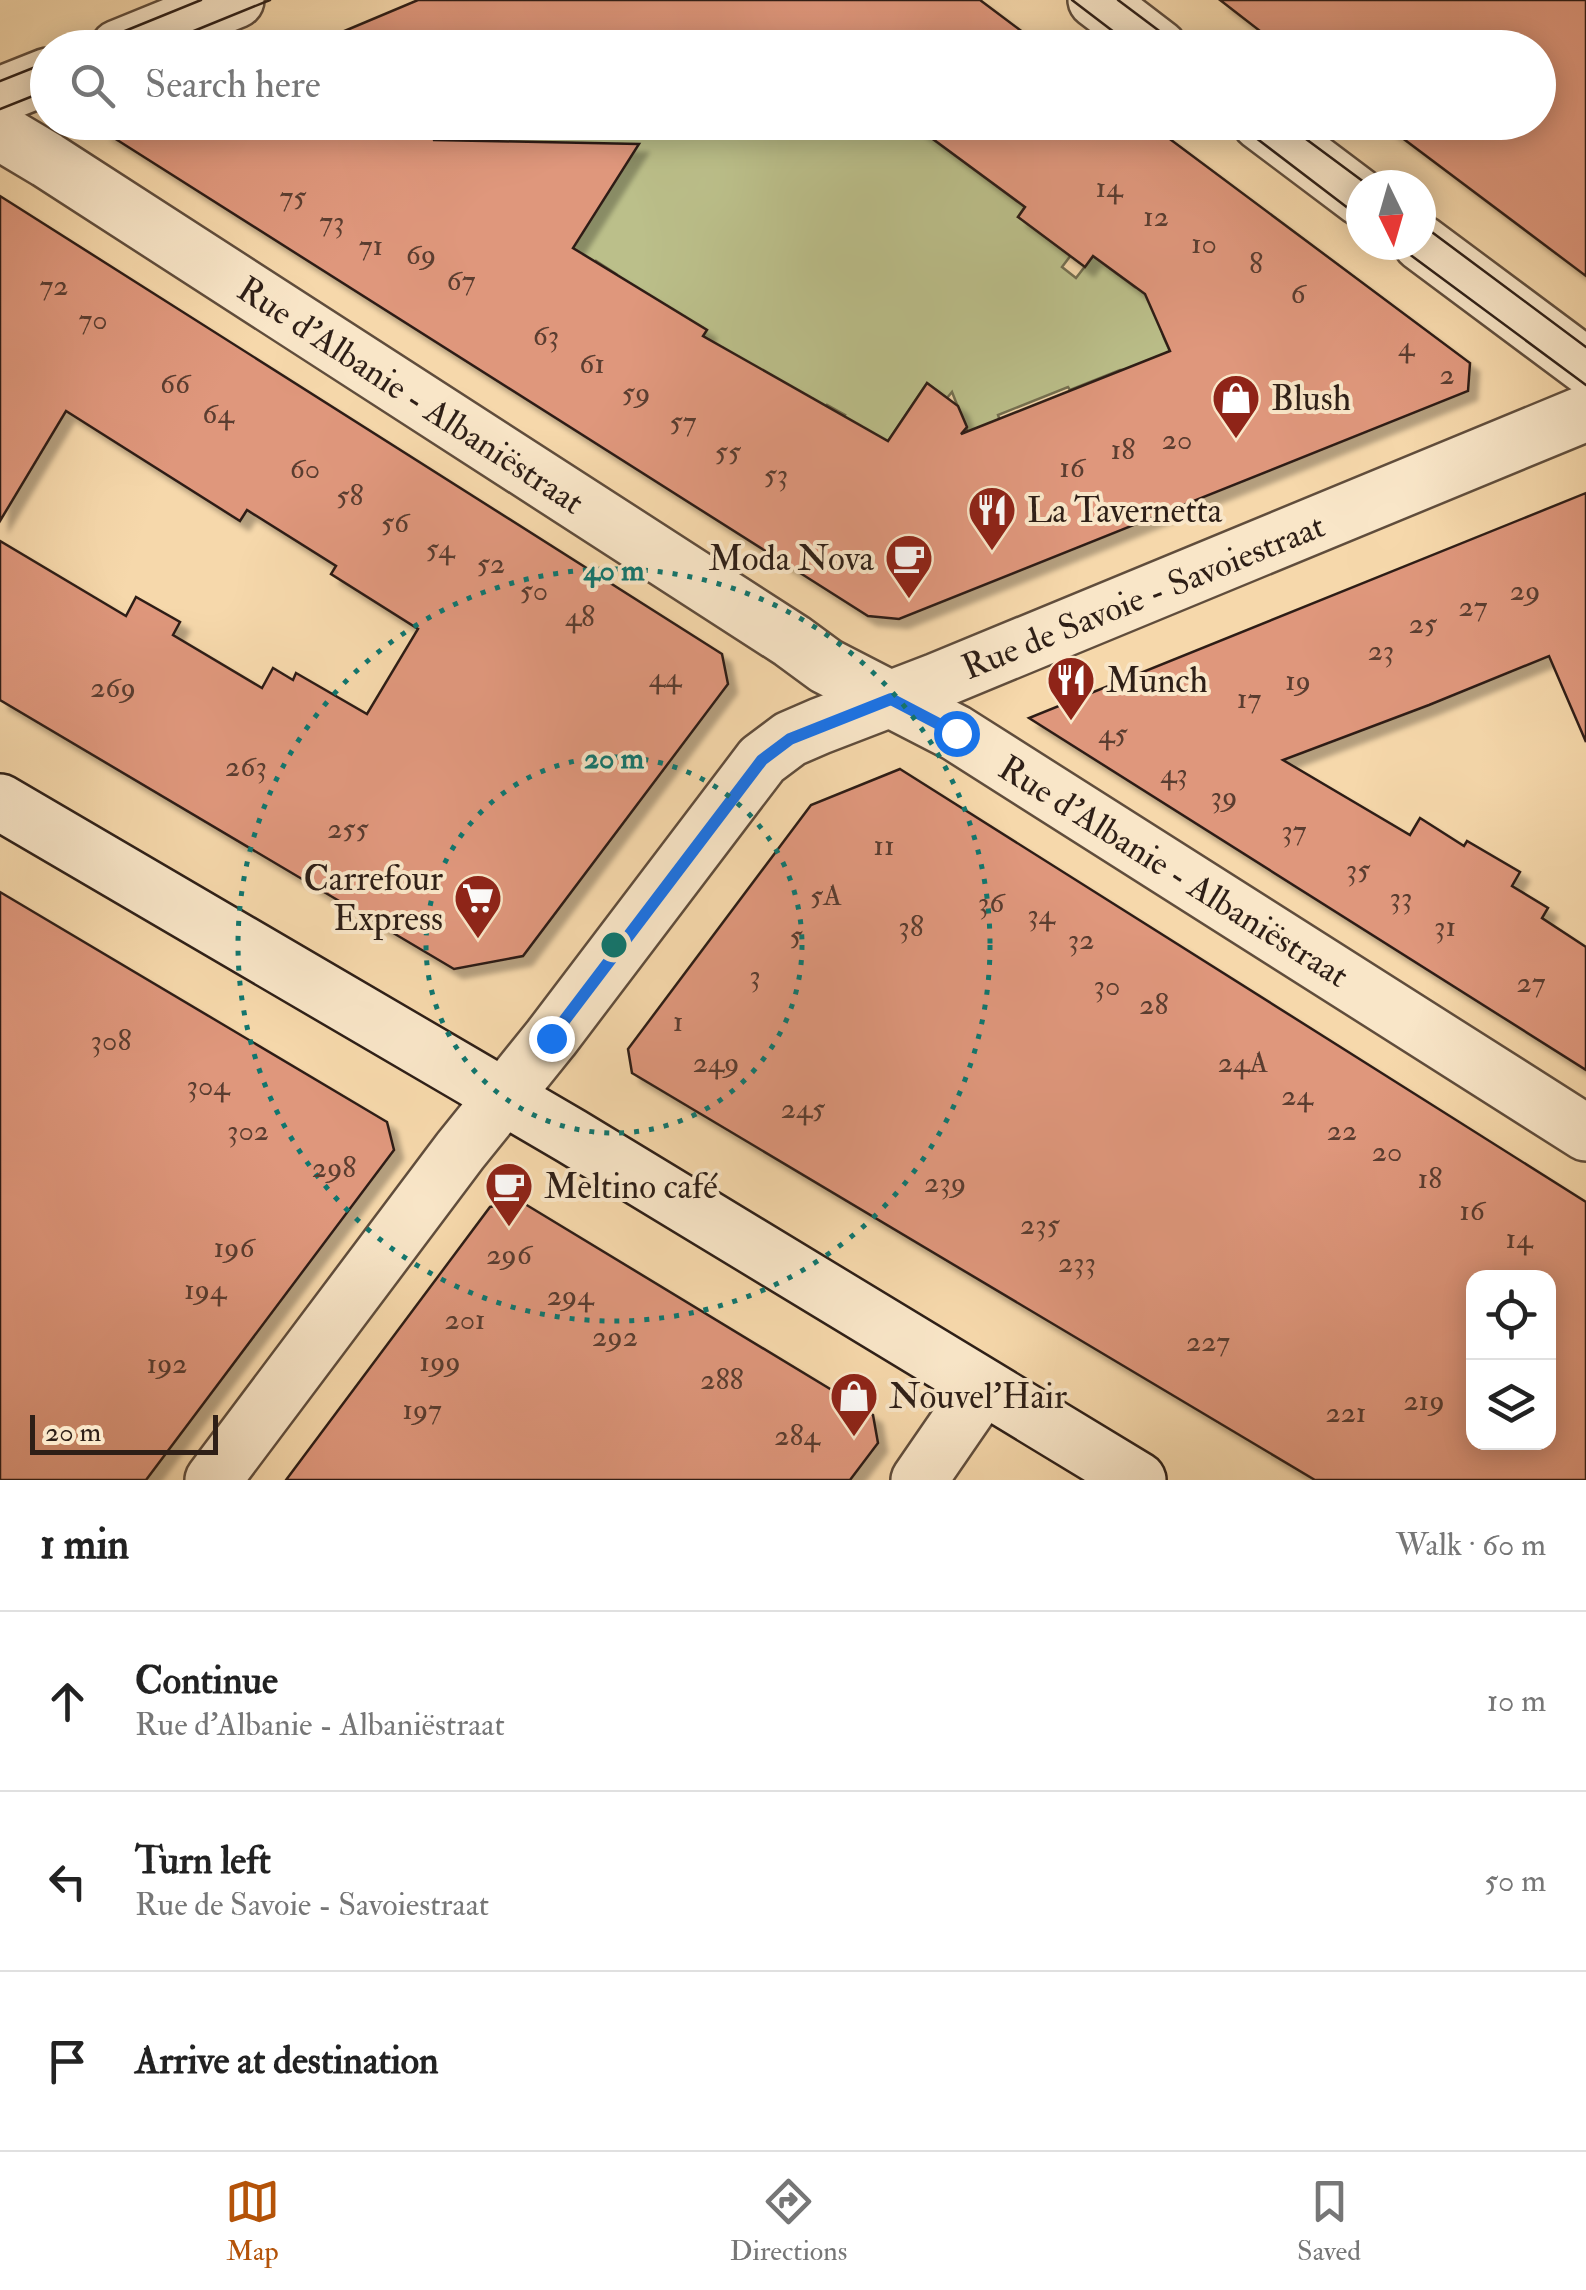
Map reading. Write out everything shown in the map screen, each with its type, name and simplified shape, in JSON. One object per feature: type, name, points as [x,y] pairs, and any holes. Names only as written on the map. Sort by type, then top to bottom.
[{"type":"street","points":[[162,30],[236,0]]},
{"type":"street","points":[[1096,0],[1135,30]]},
{"type":"street","points":[[0,95],[30,83]]},
{"type":"street","name":"Rue d'Albanie - Albaniëstraat","points":[[0,132],[776,630],[826,666],[956,733],[1586,1133]]},
{"type":"street","points":[[1284,140],[1346,187]]},
{"type":"street","points":[[1436,254],[1586,366]]},
{"type":"street","name":"Rue de Savoie - Savoiestraat","points":[[213,1480],[460,1151],[762,760],[790,739],[1586,414]]},
{"type":"street","points":[[0,802],[504,1097],[1138,1480]]},
{"type":"street","points":[[918,1480],[983,1387]]},
{"type":"green space","points":[[451,140],[935,140],[1027,204],[1018,217],[1080,243],[1062,267],[1076,278],[1093,256],[1135,287],[1143,277],[1178,369],[1120,370],[1070,390],[1068,387],[998,415],[1006,438],[975,450],[952,392],[947,398],[927,383],[879,455],[836,429],[845,415],[827,405],[812,428],[694,351],[706,330],[661,304],[604,294],[616,274],[596,261],[583,280],[456,150]]},
{"type":"building","points":[[418,0],[980,0],[1020,30],[347,30]]},
{"type":"building","points":[[1220,0],[1586,0],[1586,276],[1405,140],[1556,140],[1556,30],[1259,30]]},
{"type":"building","points":[[117,140],[639,144],[573,248],[707,330],[703,336],[888,441],[927,383],[958,406],[967,427],[961,434],[1170,351],[1145,294],[1093,256],[1085,267],[1018,217],[1025,207],[934,140],[1171,140],[1470,363],[1468,391],[899,619],[868,616]]},
{"type":"building","points":[[0,196],[722,654],[728,684],[523,956],[454,969],[0,700],[0,541],[126,616],[136,597],[180,622],[173,635],[262,688],[273,668],[293,680],[296,673],[367,714],[418,629],[331,574],[336,566],[247,510],[240,521],[66,411],[0,521]]},
{"type":"building","points":[[1586,493],[1586,742],[1549,656],[1283,760],[1410,835],[1420,818],[1464,846],[1467,841],[1520,872],[1512,886],[1548,908],[1542,918],[1586,947],[1586,1070],[1029,718]]},
{"type":"building","points":[[900,769],[1586,1202],[1586,1480],[1315,1480],[632,1073],[628,1049],[811,805]]},
{"type":"building","points":[[0,892],[387,1122],[394,1150],[146,1480],[0,1480]]},
{"type":"building","points":[[520,1201],[873,1415],[878,1443],[850,1480],[286,1480],[490,1207]]},
{"type":"tram line","points":[[127,30],[201,0]]},
{"type":"tram line","points":[[196,30],[270,0]]},
{"type":"tram line","points":[[1072,0],[1111,30]]},
{"type":"tram line","points":[[1118,0],[1158,30]]},
{"type":"tram line","points":[[0,81],[30,69]]},
{"type":"tram line","points":[[0,109],[30,97]]},
{"type":"tram line","points":[[1259,140],[1346,207]]},
{"type":"tram line","points":[[1307,140],[1348,170]]},
{"type":"tram line","points":[[1436,235],[1586,347]]},
{"type":"tram line","points":[[1417,260],[1586,385]]},
{"type":"place","name":"Blush","points":[[1236,440]]},
{"type":"place","name":"La Tavernetta","points":[[992,552]]},
{"type":"place","name":"Moda Nova","points":[[909,600]]},
{"type":"place","name":"Munch","points":[[1071,722]]},
{"type":"place","name":"Carrefour Express","points":[[478,940]]},
{"type":"place","name":"Meltino café","points":[[509,1228]]},
{"type":"place","name":"Nouvel'Hair","points":[[854,1438]]},
{"type":"route","points":[[551,1038],[762,760],[790,739],[891,699],[956,733]]}]
